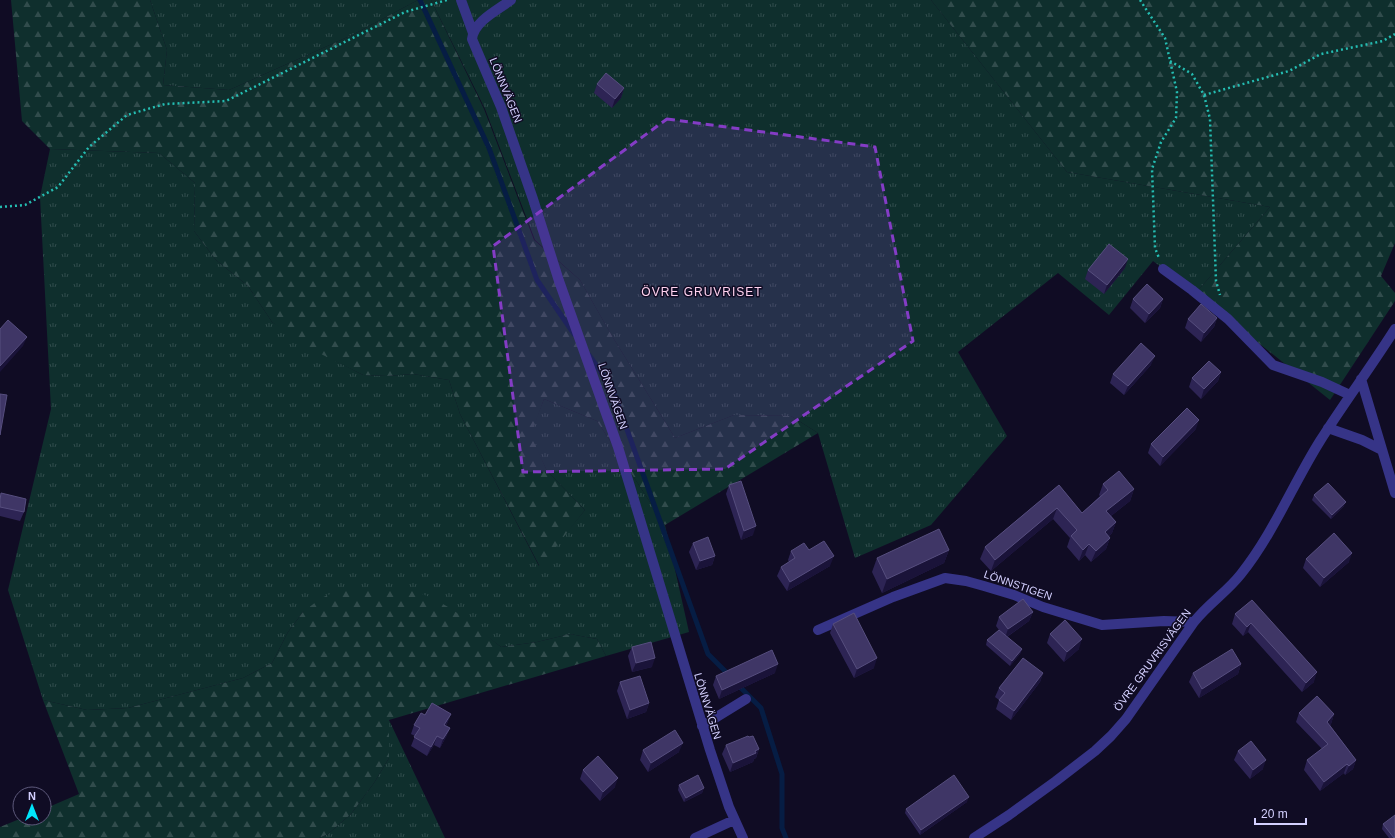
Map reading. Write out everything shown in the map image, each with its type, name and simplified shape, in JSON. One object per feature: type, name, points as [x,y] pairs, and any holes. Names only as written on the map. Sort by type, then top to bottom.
[{"type":"street","name":"LÖNNVÄGEN","points":[[461,0],[473,33],[472,39],[501,107],[618,447],[702,726],[734,820],[743,838]]},
{"type":"street","points":[[473,33],[484,20],[511,0]]},
{"type":"street","points":[[1163,269],[1228,319],[1273,365],[1322,382],[1350,395]]},
{"type":"street","name":"ÖVRE GRUVRISVÄGEN","points":[[974,838],[1056,782],[1095,751],[1126,719],[1194,622],[1204,610],[1228,589],[1241,575],[1257,551],[1328,428],[1395,329]]},
{"type":"street","points":[[1361,379],[1382,450],[1392,471],[1395,493]]},
{"type":"street","points":[[1328,428],[1362,440],[1382,450]]},
{"type":"street","name":"LÖNNSTIGEN","points":[[818,630],[893,597],[945,578],[966,581],[984,586],[1014,595],[1043,607],[1102,625],[1164,621],[1194,622]]},
{"type":"street","points":[[702,726],[746,698]]},
{"type":"street","points":[[695,838],[734,820]]},
{"type":"path","points":[[0,207],[25,205],[58,187],[89,147],[127,115],[165,104],[226,101],[405,12],[447,0]]},
{"type":"path","points":[[1140,0],[1165,38],[1177,92],[1176,118],[1161,142],[1152,169],[1155,248]]},
{"type":"path","points":[[1204,95],[1289,71],[1321,54],[1383,41],[1395,34]]},
{"type":"path","points":[[1170,60],[1192,74],[1204,95],[1210,119],[1216,281],[1228,319]]},
{"type":"highlighted area","points":[[667,119],[875,147],[913,341],[725,469],[523,472],[493,246]]},
{"type":"green space","points":[[11,0],[150,0],[167,50],[163,85],[229,90],[352,35],[418,0],[431,0],[484,109],[534,240],[580,280],[612,336],[675,438],[734,415],[791,416],[818,433],[665,525],[597,421],[544,399],[531,435],[547,471],[585,510],[540,567],[460,414],[449,380],[413,374],[387,376],[363,375],[305,346],[272,322],[248,286],[216,260],[194,231],[195,183],[159,153],[50,149],[22,121]]},
{"type":"green space","points":[[150,0],[418,0],[352,35],[229,90],[163,85],[167,50]]},
{"type":"green space","points":[[431,0],[931,0],[1067,172],[1270,207],[1196,293],[1153,261],[1109,315],[1058,273],[958,352],[1007,436],[931,525],[855,558],[818,433],[791,416],[734,415],[675,438],[612,336],[580,280],[535,240],[485,109]]},
{"type":"green space","points":[[931,0],[1395,0],[1395,243],[1381,276],[1395,293],[1395,301],[1330,400],[1196,293],[1270,207],[1067,172]]},
{"type":"green space","points":[[50,149],[159,153],[195,183],[194,231],[216,260],[248,286],[272,322],[336,361],[363,375],[387,376],[413,374],[449,380],[460,414],[539,566],[585,510],[547,471],[530,435],[544,399],[597,421],[665,525],[689,632],[606,656],[597,639],[570,634],[537,642],[501,647],[463,618],[385,588],[303,612],[288,632],[272,663],[243,678],[128,708],[87,710],[43,700],[8,590],[51,409],[40,197]]},
{"type":"green space","points":[[345,588],[408,590],[428,596],[450,608],[501,647],[537,642],[570,634],[597,639],[606,656],[389,720],[389,758],[374,783],[351,814],[328,834],[319,838],[0,838],[0,827],[12,822],[12,826],[52,826],[52,806],[79,794],[43,700],[87,710],[128,708],[243,678],[272,663],[288,632],[303,612],[321,598]]},
{"type":"green space","points":[[389,720],[445,838],[319,838],[328,834],[351,814],[374,783],[389,758]]},
{"type":"building","points":[[606,73],[624,88],[615,99],[597,84]]},
{"type":"building","points":[[1109,244],[1128,259],[1107,285],[1088,270]]},
{"type":"building","points":[[1147,284],[1163,299],[1149,314],[1133,299]]},
{"type":"building","points":[[1201,304],[1217,318],[1204,333],[1188,319]]},
{"type":"building","points":[[8,320],[27,337],[0,366],[0,329]]},
{"type":"building","points":[[1141,343],[1155,356],[1128,386],[1113,374]]},
{"type":"building","points":[[1209,361],[1221,372],[1204,389],[1192,378]]},
{"type":"building","points":[[0,394],[7,395],[0,435]]},
{"type":"building","points":[[1187,408],[1199,420],[1163,457],[1151,444]]},
{"type":"building","points":[[1119,471],[1134,489],[1106,511],[1116,522],[1105,532],[1110,538],[1096,551],[1089,544],[1083,550],[1071,536],[1077,530],[1057,508],[995,560],[985,547],[1059,485],[1082,513],[1108,490],[1103,484]]},
{"type":"building","points":[[741,481],[756,526],[744,531],[729,485]]},
{"type":"building","points":[[1328,483],[1346,502],[1332,515],[1314,495]]},
{"type":"building","points":[[1,493],[26,499],[24,512],[0,507]]},
{"type":"building","points":[[939,529],[949,550],[887,579],[877,558]]},
{"type":"building","points":[[1334,533],[1352,553],[1324,578],[1306,559]]},
{"type":"building","points":[[708,537],[715,556],[700,561],[693,543]]},
{"type":"building","points":[[824,541],[834,556],[790,582],[781,567],[795,558],[791,551],[804,543],[809,550]]},
{"type":"building","points":[[1023,599],[1033,612],[1008,629],[999,617]]},
{"type":"building","points":[[1252,600],[1317,672],[1306,683],[1251,623],[1247,627],[1235,614]]},
{"type":"building","points":[[854,613],[877,658],[857,669],[833,624]]},
{"type":"building","points":[[1065,620],[1082,639],[1067,652],[1050,634]]},
{"type":"building","points":[[999,630],[1022,649],[1012,661],[987,640]]},
{"type":"building","points":[[651,642],[655,658],[636,663],[632,647]]},
{"type":"building","points":[[1232,649],[1241,664],[1202,689],[1193,673]]},
{"type":"building","points":[[772,650],[778,664],[722,690],[716,676]]},
{"type":"building","points":[[1023,658],[1043,673],[1014,711],[999,700],[1005,693],[999,688]]},
{"type":"building","points":[[640,676],[649,703],[630,710],[620,682]]},
{"type":"building","points":[[1317,696],[1334,714],[1327,722],[1356,760],[1349,766],[1347,764],[1324,782],[1307,760],[1328,744],[1299,713]]},
{"type":"building","points":[[432,703],[451,714],[444,725],[450,728],[443,739],[437,736],[431,747],[414,737],[420,728],[414,725],[421,713],[425,715]]},
{"type":"building","points":[[675,730],[683,743],[651,763],[643,750]]},
{"type":"building","points":[[748,736],[753,736],[759,749],[755,751],[756,753],[733,763],[726,745]]},
{"type":"building","points":[[1251,741],[1266,760],[1253,770],[1238,751]]},
{"type":"building","points":[[598,756],[618,778],[603,792],[583,770]]},
{"type":"building","points":[[698,775],[704,788],[686,798],[679,785]]},
{"type":"building","points":[[954,775],[969,797],[921,830],[906,809]]},
{"type":"building","points":[[1395,815],[1395,837],[1394,838],[1383,824]]},
{"type":"waterway","points":[[420,0],[489,148],[537,280],[574,334]]},
{"type":"waterway","points":[[589,355],[612,388],[708,654],[730,676]]},
{"type":"waterway","points":[[737,684],[761,708],[782,774],[782,828],[786,838]]},
{"type":"district","name":"ÖVRE GRUVRISET","points":[[702,292]]}]
